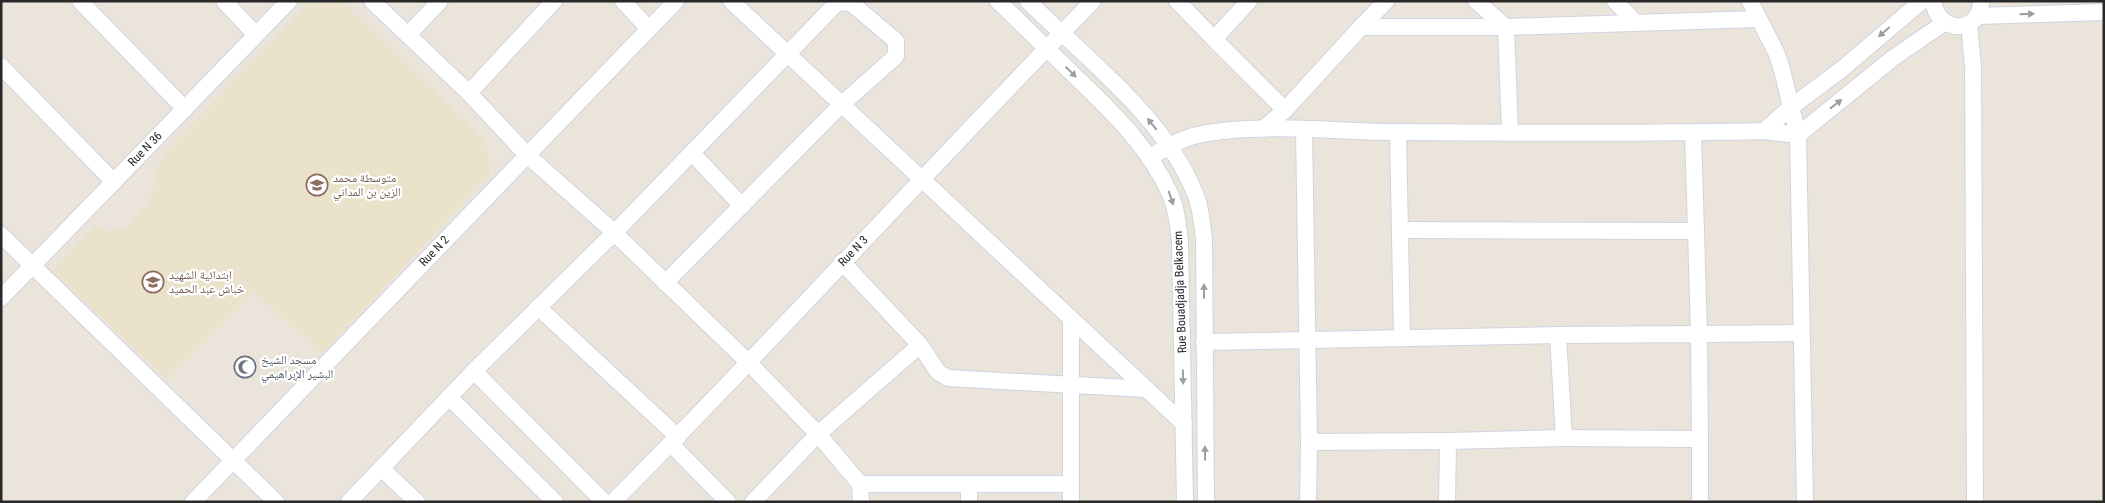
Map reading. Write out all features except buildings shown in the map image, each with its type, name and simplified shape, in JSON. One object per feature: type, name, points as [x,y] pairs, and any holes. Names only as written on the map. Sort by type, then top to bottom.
[{"type":"street","points":[[80,1],[185,108]]},
{"type":"street","points":[[224,1],[256,35]]},
{"type":"street","name":"Rue N 36","points":[[1,298],[289,1]]},
{"type":"street","points":[[372,1],[469,93],[527,156],[614,233],[748,362],[818,434],[860,484],[861,502]]},
{"type":"street","points":[[408,35],[440,1]]},
{"type":"street","points":[[469,93],[554,1]]},
{"type":"street","points":[[623,1],[649,29]]},
{"type":"street","name":"Rue N 2","points":[[193,502],[676,1]]},
{"type":"street","points":[[731,1],[1184,424]]},
{"type":"street","name":"Rue Bouadjadja Belkacem","points":[[998,1],[1113,113],[1149,158],[1171,196],[1180,242],[1185,502]]},
{"type":"street","name":"Rue Bouadjadja Belkacem","points":[[1028,1],[1131,101],[1168,145],[1195,191],[1204,240],[1206,502]]},
{"type":"street","name":"Rue N 3","points":[[613,502],[1093,1]]},
{"type":"street","points":[[1177,1],[1285,110]]},
{"type":"street","points":[[1214,39],[1249,1]]},
{"type":"street","points":[[1263,129],[1285,110],[1386,1]]},
{"type":"street","points":[[1476,1],[1506,27],[1510,133]]},
{"type":"street","points":[[1614,1],[1636,23]]},
{"type":"street","points":[[1750,1],[1776,52],[1798,135],[1805,502]]},
{"type":"street","points":[[1764,131],[1791,107],[1842,69],[1922,1]]},
{"type":"street","points":[[1933,1],[1936,14],[1944,23],[1956,27],[1976,14],[2104,12]]},
{"type":"street","points":[[349,502],[449,397],[614,233],[836,4],[843,2],[851,3],[896,41],[896,56],[841,105],[665,284]]},
{"type":"street","points":[[1975,502],[1973,67],[1976,14]]},
{"type":"street","points":[[1360,27],[1506,27],[1758,19]]},
{"type":"street","points":[[1149,158],[1168,145],[1208,133],[1263,129],[1510,133],[1764,131],[1798,135],[1893,58],[1944,23]]},
{"type":"street","points":[[1,66],[114,182]]},
{"type":"street","points":[[1304,130],[1308,340],[1308,502]]},
{"type":"street","points":[[1398,132],[1402,337]]},
{"type":"street","points":[[1692,132],[1699,334],[1700,502]]},
{"type":"street","points":[[692,153],[742,206]]},
{"type":"street","points":[[1401,230],[1696,231]]},
{"type":"street","points":[[1,234],[34,264],[276,502]]},
{"type":"street","points":[[842,262],[920,345],[938,372],[948,378],[1146,389]]},
{"type":"street","points":[[538,307],[674,440],[728,502]]},
{"type":"street","points":[[1071,320],[1071,502]]},
{"type":"street","points":[[1204,342],[1402,337],[1801,332]]},
{"type":"street","points":[[1558,335],[1564,438]]},
{"type":"street","points":[[753,502],[818,434],[920,345]]},
{"type":"street","points":[[474,372],[604,502]]},
{"type":"street","points":[[449,397],[555,502]]},
{"type":"street","points":[[1309,442],[1564,438],[1700,439]]},
{"type":"street","points":[[1447,502],[1448,441]]},
{"type":"street","points":[[381,468],[417,502]]},
{"type":"street","points":[[860,484],[1071,484]]},
{"type":"street","points":[[969,484],[969,502]]},
{"type":"shaded area","name":"متوسطة محمد الزين بن المداني","points":[[311,1],[341,1],[485,141],[491,173],[322,354],[213,254],[254,293],[167,379],[53,271],[95,225],[109,232],[126,227],[146,206],[151,197],[161,158]]},
{"type":"place","name":"متوسطة محمد الزين بن المداني","points":[[317,185]]},
{"type":"place","name":"ابتدائية الشهيد خباش عبد الحميد","points":[[153,282]]},
{"type":"place","name":"مسجد الشيخ البشير الإبراهيمي","points":[[245,367]]}]
